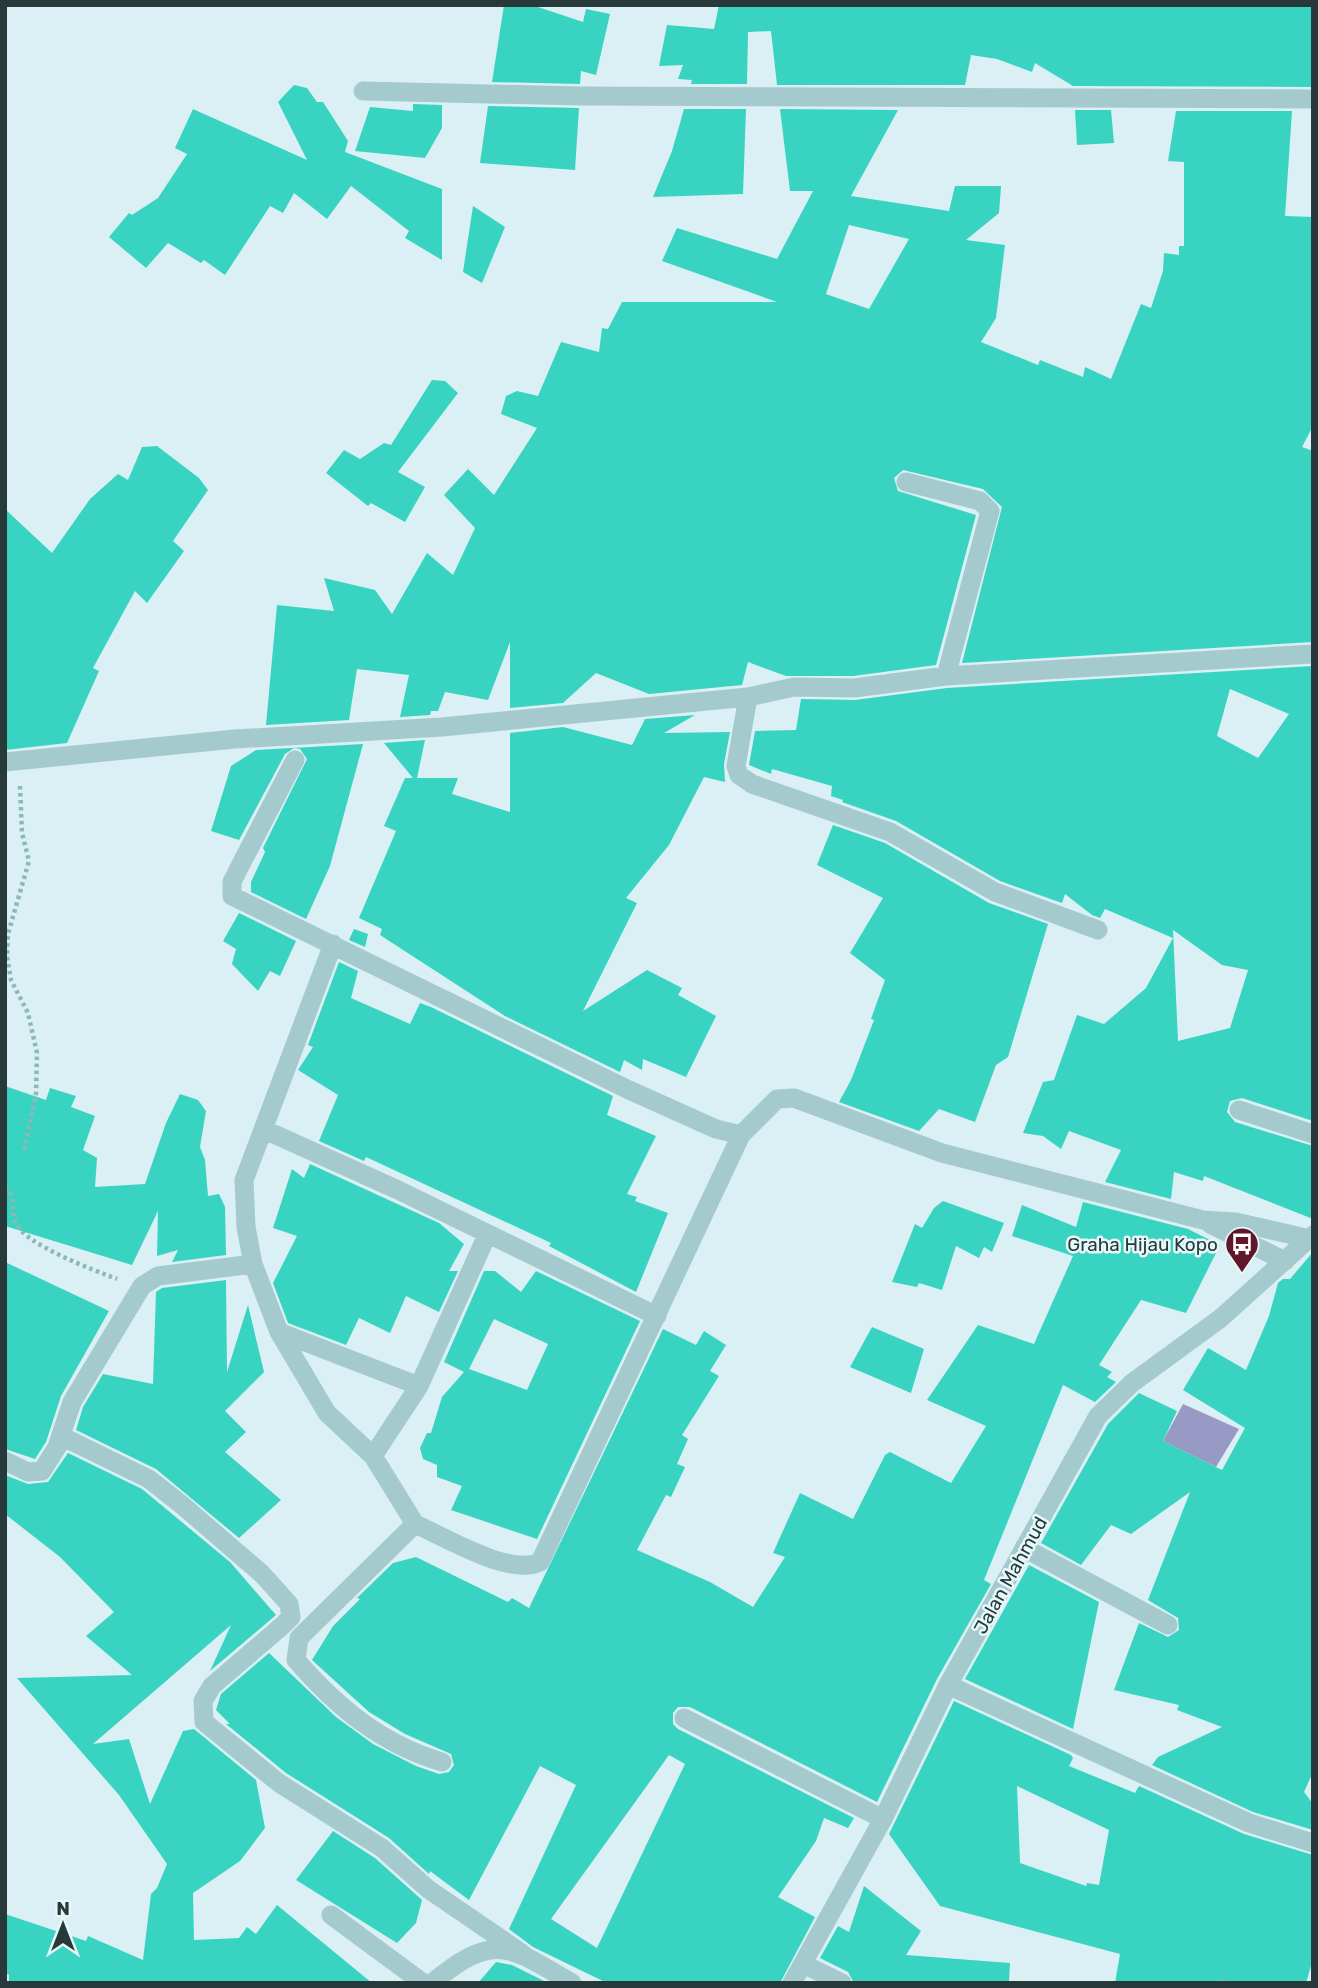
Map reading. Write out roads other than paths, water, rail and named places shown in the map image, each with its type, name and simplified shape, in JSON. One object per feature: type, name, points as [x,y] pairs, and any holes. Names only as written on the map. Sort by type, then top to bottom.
[{"type":"street","points":[[363,91],[580,96],[1313,99]]},
{"type":"street","points":[[906,482],[980,501],[990,511],[946,676]]},
{"type":"street","points":[[14,762],[235,739],[442,727],[748,697],[794,687],[855,688],[946,676],[1313,654]]},
{"type":"street","points":[[748,697],[736,766],[739,775],[745,780],[890,832],[995,892],[1098,930]]},
{"type":"street","points":[[295,760],[232,882],[232,896],[629,1090],[716,1129],[741,1135]]},
{"type":"street","points":[[333,944],[244,1180],[246,1227],[253,1264],[279,1332],[327,1413],[373,1456],[415,1524],[511,1566],[531,1567],[540,1562],[741,1135],[777,1099],[794,1098],[942,1153],[1203,1220],[1236,1222],[1311,1237]]},
{"type":"street","points":[[1239,1110],[1313,1134]]},
{"type":"street","points":[[265,1130],[657,1316]]},
{"type":"street","points":[[1203,1220],[1285,1261]]},
{"type":"street","points":[[373,1456],[419,1386],[487,1235]]},
{"type":"street","name":"Jalan Mahmud","points":[[792,1983],[883,1819],[948,1685],[1098,1416],[1132,1382],[1221,1318],[1311,1237]]},
{"type":"street","points":[[5,1461],[28,1472],[42,1471],[61,1436],[72,1402],[142,1286],[158,1276],[253,1264]]},
{"type":"street","points":[[279,1332],[419,1386]]},
{"type":"street","points":[[61,1436],[149,1479],[262,1574],[289,1604],[291,1617],[212,1686],[203,1701],[204,1722],[279,1783],[382,1848],[428,1889],[523,1954],[572,1983]]},
{"type":"street","points":[[415,1524],[299,1638],[296,1660],[348,1714],[409,1750],[442,1762]]},
{"type":"street","points":[[1024,1548],[1168,1625]]},
{"type":"street","points":[[948,1685],[1249,1824],[1313,1843]]},
{"type":"street","points":[[684,1718],[883,1819]]},
{"type":"street","points":[[331,1916],[423,1983]]},
{"type":"street","points":[[432,1983],[455,1963],[474,1954],[498,1948],[523,1954]]},
{"type":"street","points":[[803,1964],[842,1983]]},
{"type":"place","name":"Graha Hijau Kopo","points":[[1242,1274]]}]
